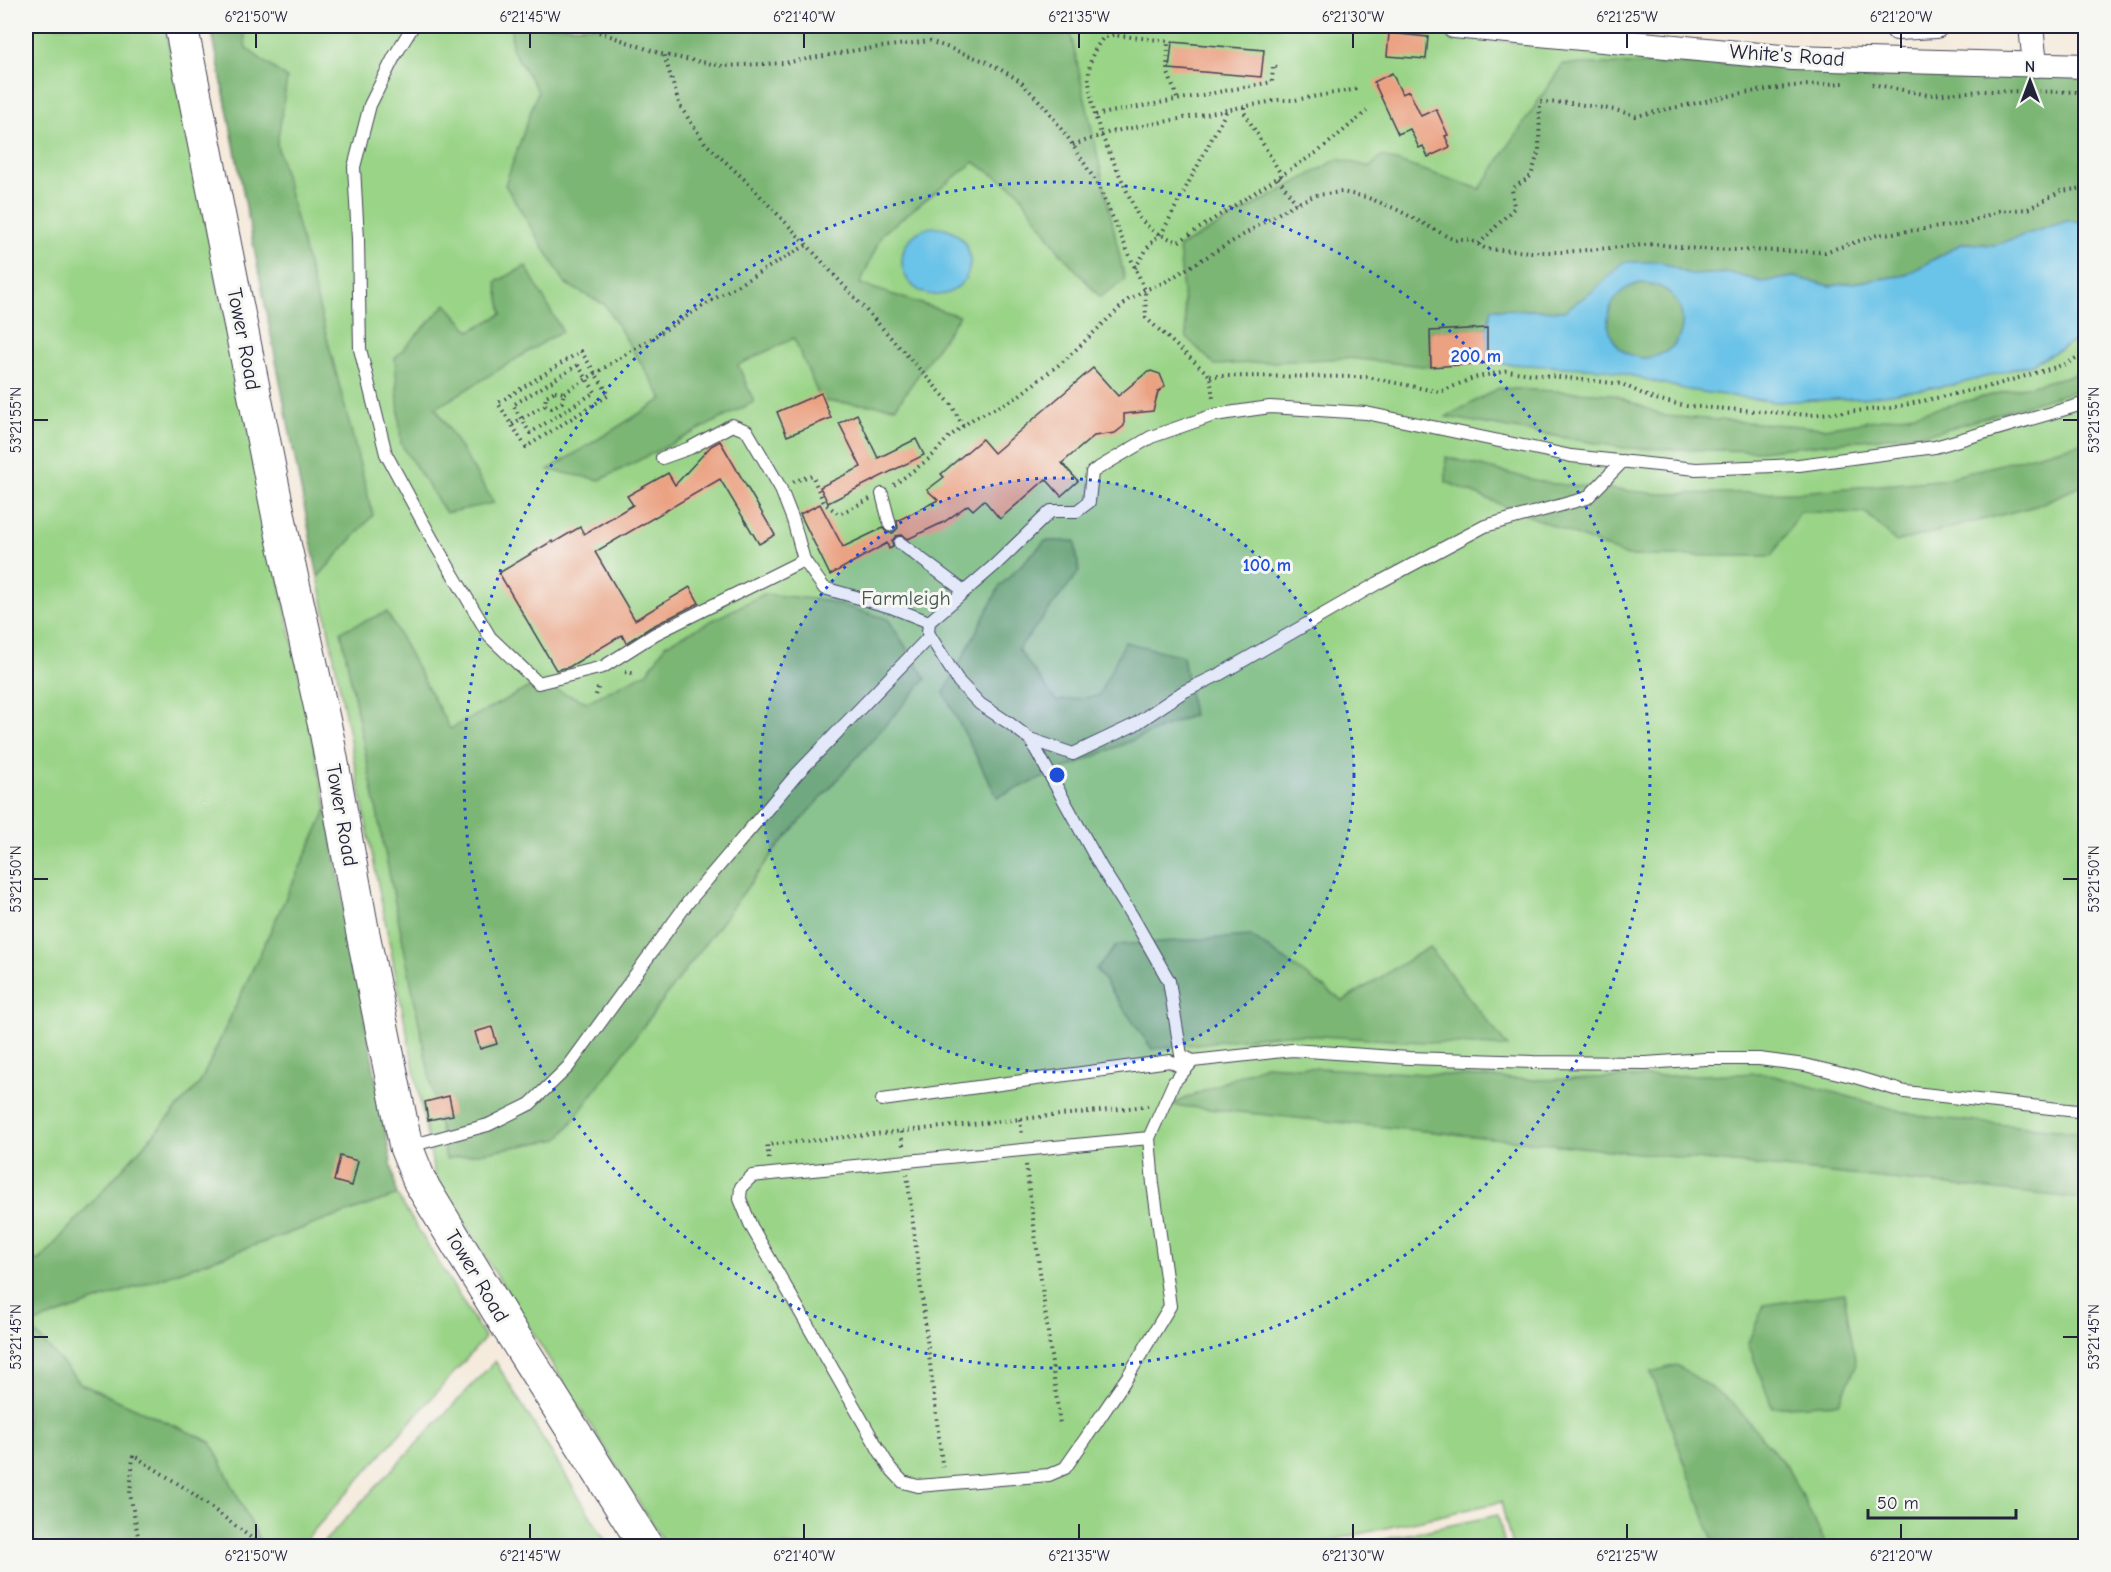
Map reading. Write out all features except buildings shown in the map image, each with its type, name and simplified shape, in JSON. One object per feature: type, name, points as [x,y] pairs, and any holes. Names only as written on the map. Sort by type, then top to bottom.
[{"type":"street","name":"Tower Road","points":[[181,26],[285,543],[327,736],[362,929],[406,1147],[420,1182],[646,1546]]},
{"type":"street","name":"White's Road","points":[[1454,26],[1580,32],[1792,58],[2085,66]]},
{"type":"street","points":[[1897,26],[1897,28],[1936,26]]},
{"type":"street","points":[[2031,26],[2035,66]]},
{"type":"lane","points":[[413,26],[394,57],[370,105],[354,167],[360,349],[386,454],[432,539],[490,637],[538,683],[559,678],[603,667],[655,634],[804,560]]},
{"type":"lane","points":[[1623,461],[1587,498],[1485,526],[1378,582],[1220,674],[1184,692],[1134,725],[1073,754],[1030,739],[980,704],[958,682],[928,633],[929,622],[995,565],[1051,511],[1077,511],[1089,502],[1092,472],[1151,437],[1214,415],[1270,406],[1366,413],[1469,437],[1571,456],[1623,461],[1696,469],[1799,465],[1935,447],[2085,403]]},
{"type":"lane","points":[[662,458],[690,448],[732,425],[747,431],[780,487],[793,520],[804,560],[824,588],[891,607],[929,622]]},
{"type":"lane","points":[[882,494],[890,525]]},
{"type":"lane","points":[[900,543],[964,591]]},
{"type":"lane","points":[[406,1147],[488,1125],[530,1104],[553,1082],[568,1066],[689,901],[797,774],[930,636]]},
{"type":"lane","points":[[1030,739],[1101,867],[1169,981],[1181,1055],[1189,1065]]},
{"type":"lane","points":[[882,1100],[1170,1061],[1189,1065],[1292,1050],[1409,1058],[1533,1062],[1646,1063],[1705,1059],[1759,1059],[1804,1065],[1905,1092],[2085,1112]]},
{"type":"lane","points":[[1149,1137],[752,1176],[741,1187],[741,1199],[751,1226],[890,1468],[903,1482],[918,1486],[1049,1475],[1065,1468],[1157,1330],[1170,1306],[1153,1184],[1149,1137],[1174,1082],[1189,1065]]},
{"type":"path","points":[[582,26],[664,55],[723,66],[784,63],[857,50],[930,41],[987,62],[1019,80],[1046,108],[1073,145],[1099,187],[1144,290],[1146,318],[1210,376],[1367,378],[1440,392],[1473,378],[1506,371],[1623,384],[1651,398],[1687,406],[1809,416],[1891,408],[1995,385],[2066,364],[2085,352]]},
{"type":"path","points":[[1177,99],[1167,70],[1168,41],[1113,35],[1103,38],[1090,57],[1088,80],[1095,115],[1101,134],[1139,218],[1160,234],[1178,242],[1319,151],[1367,111]]},
{"type":"path","points":[[664,55],[680,106],[705,143],[745,180],[807,245],[951,404],[963,426]]},
{"type":"path","points":[[1095,115],[1272,82],[1273,66],[1277,67]]},
{"type":"path","points":[[1864,82],[1928,94],[1982,91],[2085,92]]},
{"type":"path","points":[[1479,244],[1514,208],[1512,189],[1531,176],[1539,150],[1540,102],[1615,110],[1636,116],[1743,93],[1792,86],[1852,83]]},
{"type":"path","points":[[1073,145],[1101,134],[1279,100],[1295,100],[1357,89]]},
{"type":"path","points":[[1244,107],[1296,203]]},
{"type":"path","points":[[1135,269],[1150,244],[1160,234],[1227,110]]},
{"type":"path","points":[[780,487],[812,475],[824,503],[839,514],[882,494],[930,458],[950,436],[963,426],[974,418],[1013,400],[1065,360],[1128,300],[1144,290],[1165,282],[1296,203],[1317,195],[1342,192],[1366,197],[1396,209],[1454,240],[1471,240],[1486,249],[1564,252],[1655,244],[1698,249],[1825,252],[1877,235],[1963,224],[1999,211],[2028,209],[2061,191],[2085,188]]},
{"type":"path","points":[[545,405],[552,408],[558,405],[562,402],[564,393],[587,378],[719,296],[807,245]]},
{"type":"path","points":[[581,351],[609,395],[526,447],[512,424],[498,403],[581,351]]},
{"type":"path","points":[[578,365],[595,392],[530,433],[513,405],[545,385],[578,365]]},
{"type":"path","points":[[1210,376],[1214,415]]},
{"type":"path","points":[[545,385],[550,393]]},
{"type":"path","points":[[545,405],[546,396],[550,393],[555,391],[564,393]]},
{"type":"path","points":[[512,424],[545,405]]},
{"type":"path","points":[[558,405],[563,412]]},
{"type":"path","points":[[771,1174],[766,1145],[1155,1106]]},
{"type":"path","points":[[1020,1119],[1060,1425]]},
{"type":"path","points":[[902,1132],[945,1483]]},
{"type":"path","points":[[140,1546],[130,1494],[133,1455],[188,1490],[262,1546]]},
{"type":"green space","points":[[26,26],[165,26],[327,809],[200,1083],[40,1260],[26,1261]]},
{"type":"green space","name":"Farmleigh","points":[[211,26],[1352,26],[1732,64],[2085,75],[2085,1546],[1512,1546],[1501,1502],[1306,1546],[666,1546],[435,1177]]},
{"type":"green space","points":[[211,26],[243,26],[246,48],[287,78],[277,145],[373,515],[318,577]]},
{"type":"green space","points":[[511,26],[1069,26],[1125,280],[1100,297],[1059,251],[1017,190],[974,162],[882,234],[860,284],[959,316],[896,407],[821,401],[794,338],[738,365],[754,402],[600,480],[548,470],[663,399],[605,305],[566,284],[505,185],[538,91],[512,49]]},
{"type":"green space","points":[[1563,64],[1732,64],[2085,75],[2085,221],[2067,221],[1994,245],[1963,243],[1906,275],[1831,286],[1794,277],[1762,282],[1731,273],[1691,275],[1661,262],[1593,291],[1564,311],[1492,309],[1487,328],[1430,331],[1431,367],[1348,358],[1215,365],[1187,338],[1179,247],[1338,159],[1371,167],[1381,156],[1480,189]]},
{"type":"green space","points":[[526,266],[562,331],[436,408],[494,503],[446,513],[401,444],[395,358],[446,304],[470,331],[502,314],[496,282]]},
{"type":"green space","points":[[1645,283],[1659,286],[1672,294],[1680,307],[1683,321],[1680,335],[1672,348],[1659,356],[1645,359],[1631,356],[1618,348],[1610,335],[1607,321],[1610,307],[1618,294],[1631,286]]},
{"type":"green space","points":[[2085,366],[2085,388],[1936,432],[1759,451],[1624,448],[1446,417],[1499,388],[1611,394],[1665,416],[1824,428],[1914,414],[2073,375]]},
{"type":"green space","points":[[2085,442],[2085,484],[2036,506],[1896,542],[1866,513],[1800,512],[1772,556],[1627,556],[1446,482],[1446,457],[1546,483],[1661,494],[1801,492],[1940,480]]},
{"type":"green space","points":[[1045,541],[1075,541],[1079,572],[1018,649],[1056,701],[1098,696],[1125,642],[1183,656],[1193,715],[997,797],[944,693],[1000,586]]},
{"type":"green space","points":[[764,594],[823,600],[888,619],[926,679],[776,849],[559,1139],[446,1159],[341,631],[387,612],[450,729],[537,683],[587,702],[648,672],[666,644]]},
{"type":"green space","points":[[327,809],[397,1195],[28,1325],[81,1384],[211,1442],[262,1546],[26,1546],[26,1261],[40,1260],[200,1083]]},
{"type":"green space","points":[[1251,936],[1343,1001],[1429,947],[1508,1047],[1285,1034],[1152,1049],[1096,969],[1117,945]]},
{"type":"green space","points":[[1265,1065],[1535,1080],[1763,1073],[1919,1116],[2085,1133],[2085,1199],[1170,1105]]},
{"type":"green space","points":[[397,1195],[485,1338],[300,1546],[262,1546],[211,1442],[81,1384],[28,1325]]},
{"type":"green space","points":[[1844,1293],[1856,1366],[1839,1403],[1772,1407],[1748,1343],[1764,1305]]},
{"type":"green space","points":[[495,1361],[609,1546],[320,1546]]},
{"type":"green space","points":[[1677,1365],[1732,1402],[1787,1467],[1827,1546],[1723,1546],[1713,1540],[1651,1372]]},
{"type":"green space","points":[[1498,1515],[1505,1546],[1354,1546]]},
{"type":"water","points":[[2067,221],[2085,221],[2085,336],[2032,364],[1959,384],[1862,398],[1775,402],[1688,390],[1605,369],[1487,363],[1487,328],[1492,309],[1564,311],[1593,291],[1623,262],[1661,262],[1691,275],[1731,273],[1762,282],[1794,277],[1831,286],[1906,275],[1963,243],[1994,245]],"holes":[[[1640,283],[1658,286],[1672,295],[1680,308],[1682,326],[1679,338],[1671,347],[1665,352],[1647,358],[1631,355],[1619,347],[1611,334],[1608,320],[1611,305],[1622,292]]]},
{"type":"water","points":[[936,227],[949,230],[960,237],[967,248],[970,261],[967,274],[960,285],[949,292],[936,295],[923,292],[912,285],[905,274],[902,261],[905,248],[912,237],[923,230]]}]
